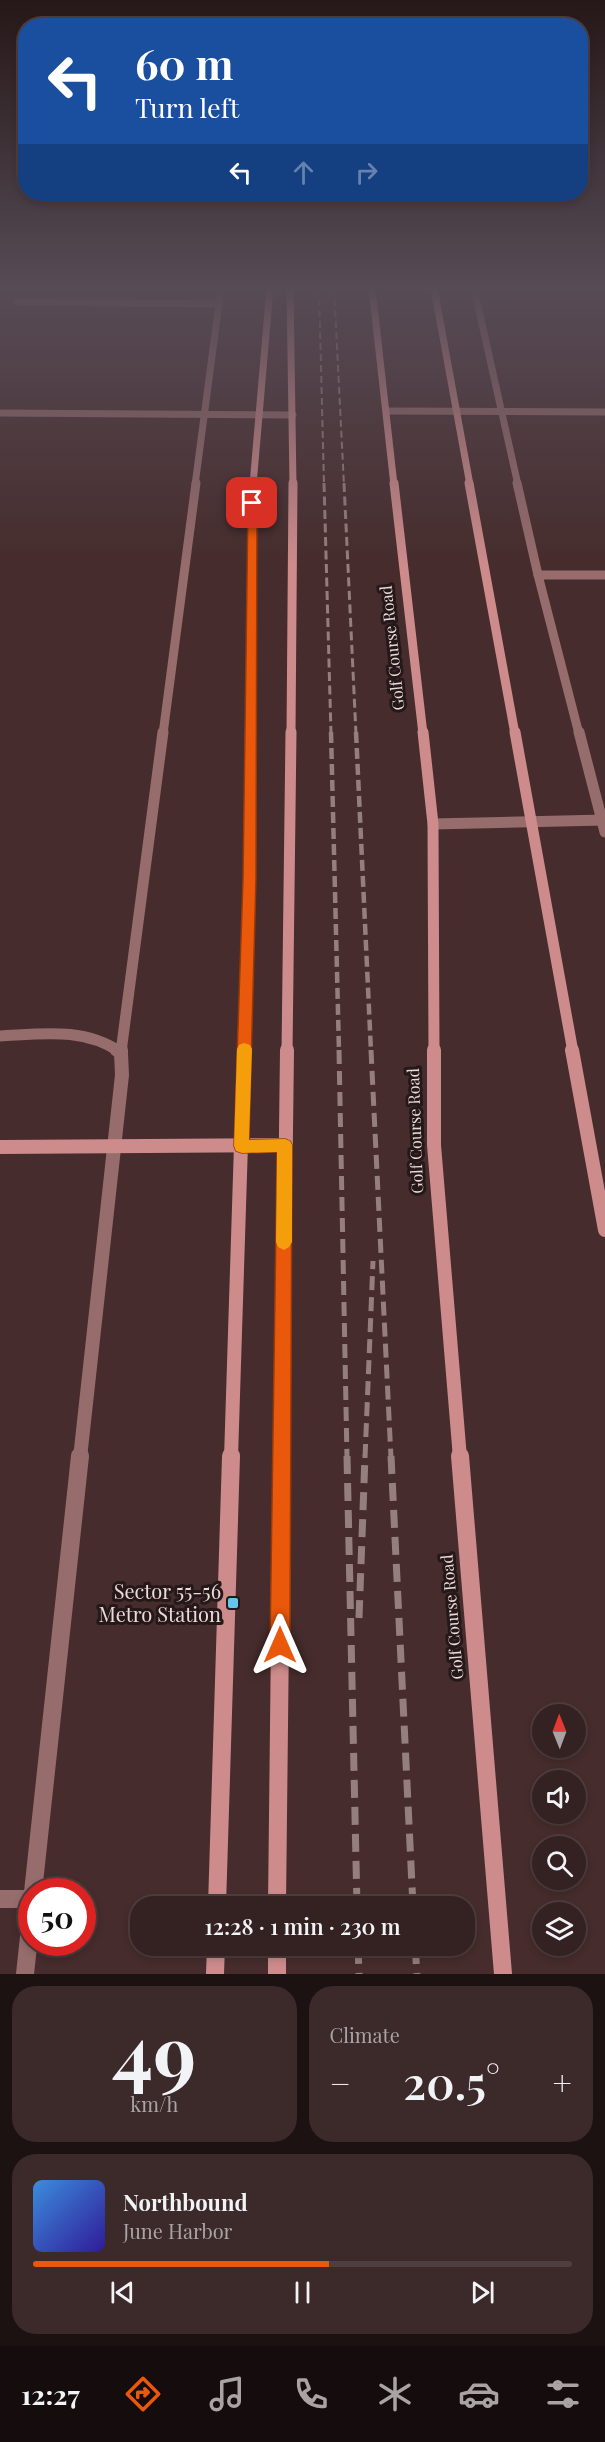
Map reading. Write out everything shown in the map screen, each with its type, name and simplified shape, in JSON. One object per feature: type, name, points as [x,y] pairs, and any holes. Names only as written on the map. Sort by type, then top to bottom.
[{"type":"main road","points":[[218,1896],[250,879],[253,479],[262,380]]},
{"type":"main road","points":[[277,1896],[292,380]]},
{"type":"main road","name":"Golf Course Road","points":[[383,380],[433,824],[434,1145],[503,1974]]},
{"type":"main road","points":[[450,380],[605,1230]]},
{"type":"main road","points":[[0,1147],[285,1145]]},
{"type":"main road","points":[[215,1974],[216,1956]]},
{"type":"main road","points":[[277,1956],[277,1974]]},
{"type":"street","points":[[35,1878],[122,1074],[121,1053],[209,380]]},
{"type":"street","points":[[433,824],[530,822],[604,824],[538,575],[495,380]]},
{"type":"street","points":[[387,411],[605,412]]},
{"type":"street","points":[[0,413],[293,415]]},
{"type":"street","points":[[538,575],[605,575]]},
{"type":"street","points":[[0,1036],[90,1036],[109,1042],[121,1053]]},
{"type":"street","points":[[0,1899],[18,1899]]},
{"type":"street","points":[[25,1974],[27,1956]]},
{"type":"railway","points":[[321,380],[324,485]]},
{"type":"railway","points":[[339,380],[344,485]]},
{"type":"railway","points":[[324,483],[331,734]]},
{"type":"railway","points":[[344,483],[356,734]]},
{"type":"railway","points":[[331,732],[339,1052]]},
{"type":"railway","points":[[356,732],[371,1052]]},
{"type":"railway","points":[[339,1050],[347,1458]]},
{"type":"railway","points":[[371,1050],[391,1458]]},
{"type":"railway","points":[[365,1458],[373,1261]]},
{"type":"railway","points":[[347,1456],[357,1896]]},
{"type":"railway","points":[[359,1618],[365,1456]]},
{"type":"railway","points":[[391,1456],[413,1896]]},
{"type":"railway","points":[[358,1956],[359,1974]]},
{"type":"railway","points":[[416,1956],[417,1974]]},
{"type":"slow traffic","points":[[244,1049],[242,1146],[285,1145],[284,1242]]},
{"type":"place","name":"Sector 55-56 Metro Station","points":[[233,1603]]},
{"type":"route","points":[[252,503],[250,879],[242,1146],[285,1145],[280,1645]]}]
